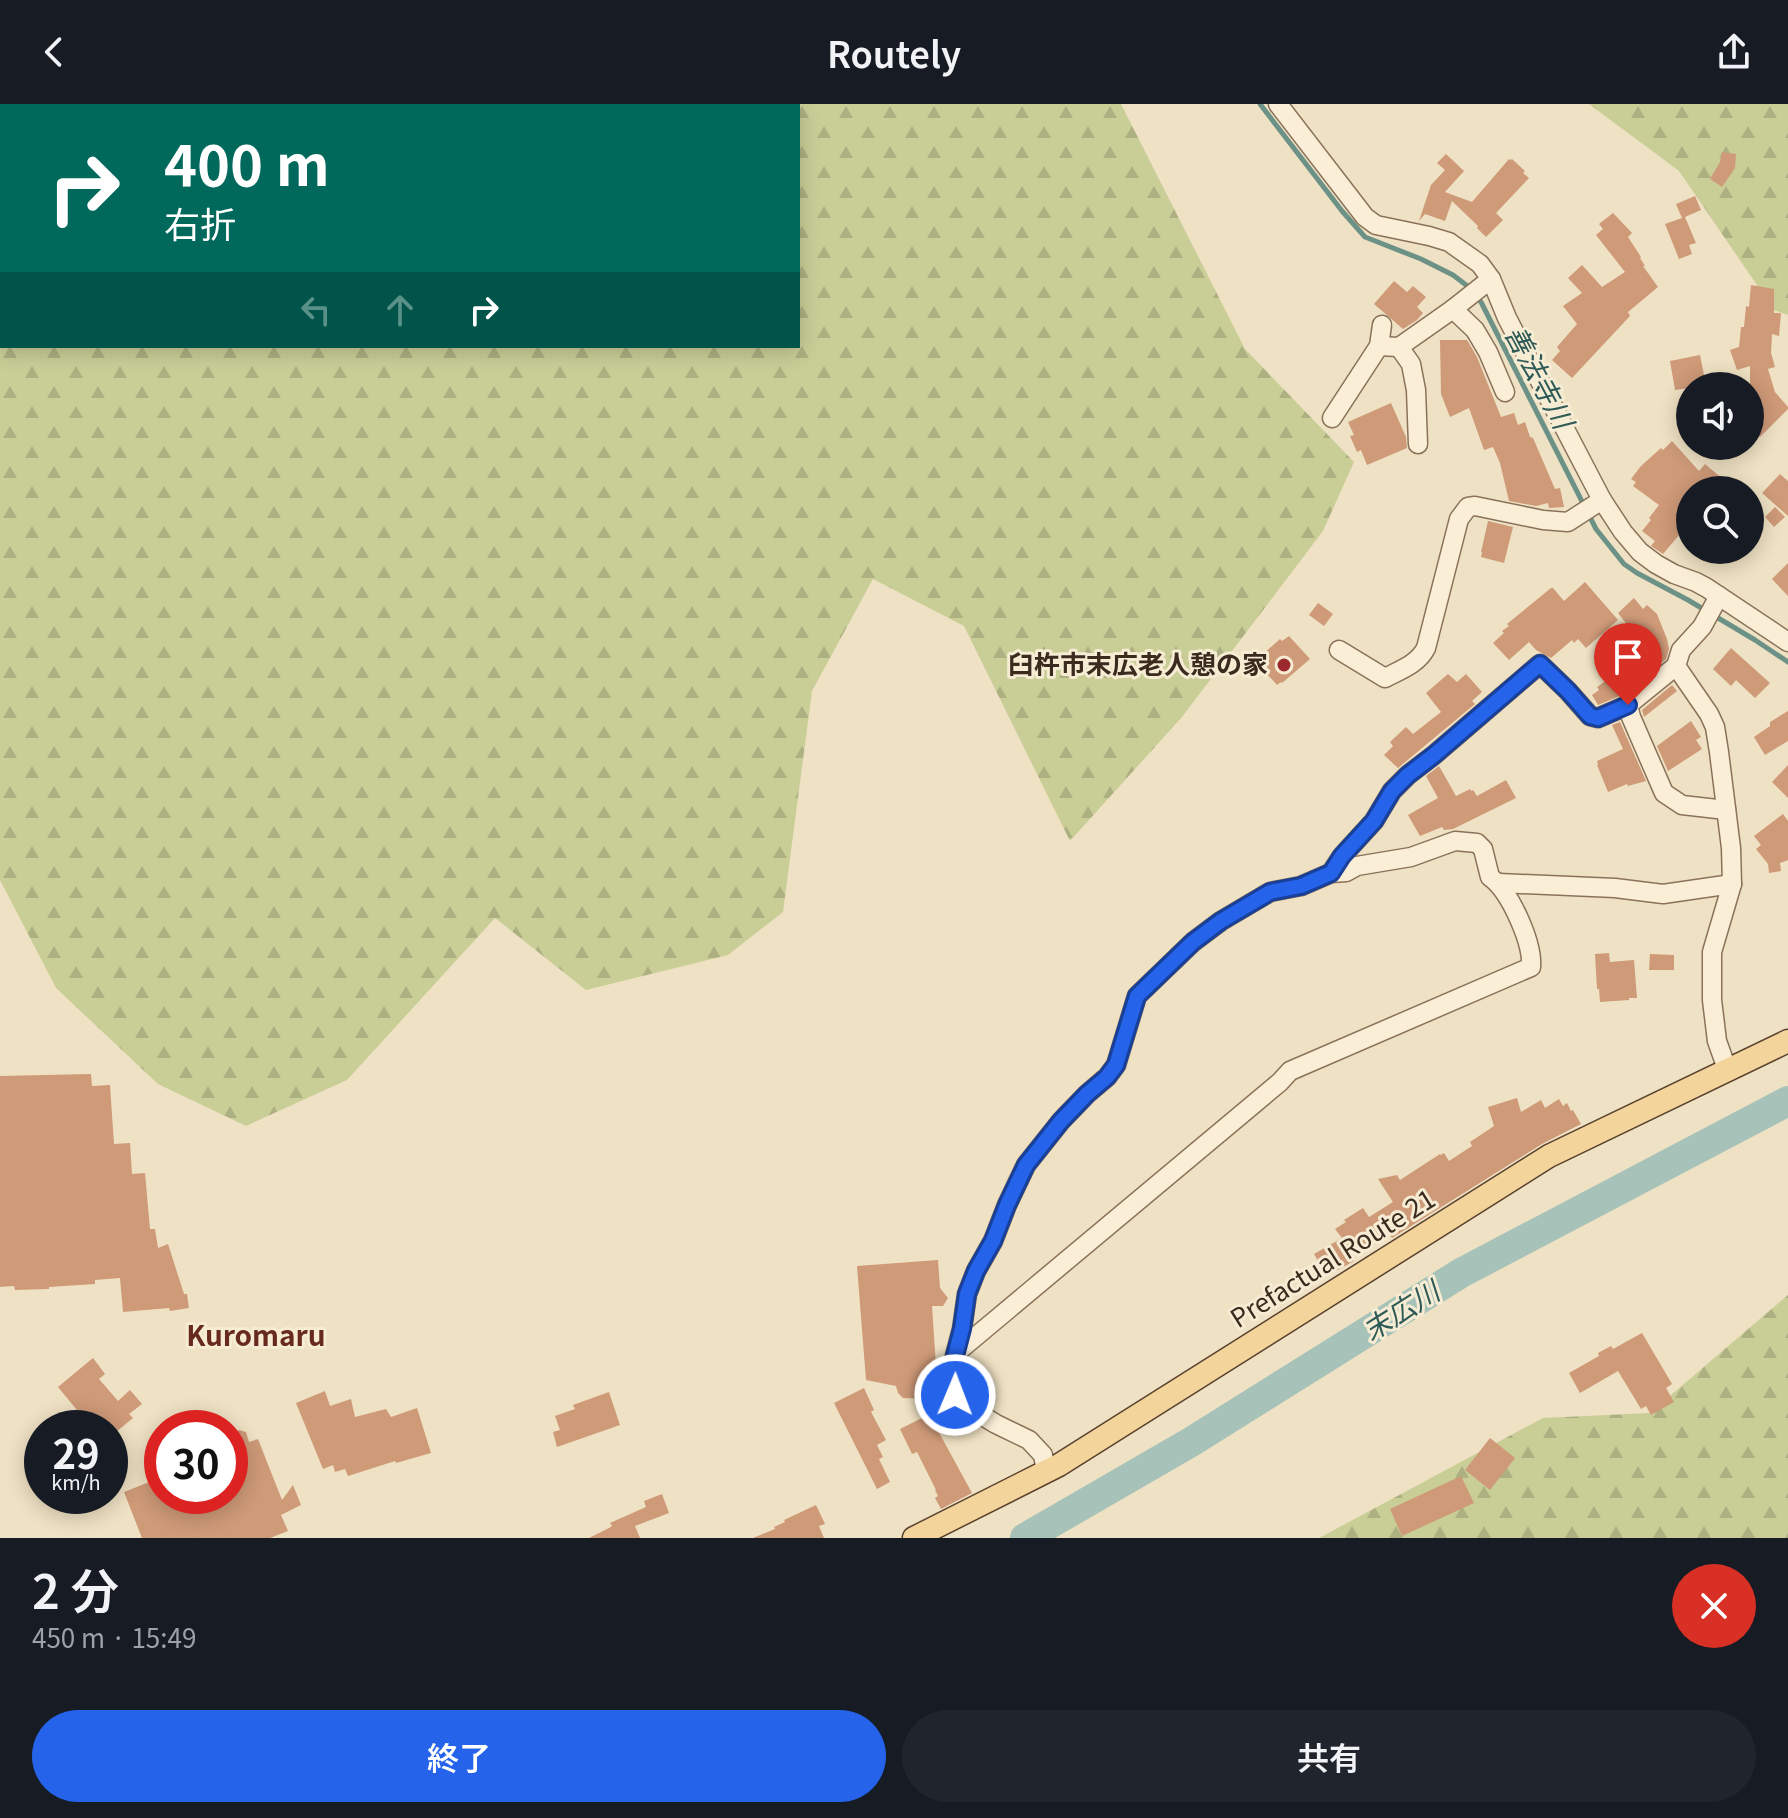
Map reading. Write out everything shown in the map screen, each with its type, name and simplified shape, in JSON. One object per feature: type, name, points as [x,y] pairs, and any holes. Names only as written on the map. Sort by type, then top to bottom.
[{"type":"main road","name":"Prefactual Route 21","points":[[914,1538],[1046,1471],[1549,1156],[1788,1041]]},
{"type":"street","points":[[1278,104],[1365,217],[1376,225],[1449,242],[1480,264],[1599,502],[1640,552],[1674,574],[1696,582],[1717,599],[1788,642]]},
{"type":"street","points":[[1379,346],[1399,347],[1488,282]]},
{"type":"street","points":[[1457,306],[1488,352],[1505,392]]},
{"type":"street","points":[[1332,418],[1379,346],[1382,325]]},
{"type":"street","points":[[1399,347],[1411,364],[1416,390],[1418,444]]},
{"type":"street","points":[[1339,650],[1385,678],[1423,655],[1459,519],[1468,507],[1568,522],[1599,502]]},
{"type":"street","points":[[1331,873],[1374,821],[1392,791],[1408,775],[1540,664],[1590,716],[1598,718],[1628,705],[1676,666],[1681,650],[1702,627],[1717,599]]},
{"type":"street","points":[[1676,666],[1715,727],[1731,848],[1732,884],[1712,952],[1712,1000],[1717,1041],[1727,1069]]},
{"type":"street","points":[[1628,705],[1664,793],[1682,805],[1726,810]]},
{"type":"street","points":[[956,1353],[1290,1071],[1531,967],[1532,956],[1526,934],[1499,883],[1490,877],[1483,849],[1477,843],[1455,841],[1411,857],[1357,866],[1301,886],[1270,892],[1193,942],[1137,996],[1116,1065],[1061,1121],[1026,1165],[1000,1228],[967,1294],[951,1371],[958,1401],[1029,1440],[1043,1455],[1046,1471]]},
{"type":"street","points":[[1499,883],[1615,888],[1663,894],[1732,884]]},
{"type":"green space","points":[[800,104],[1121,104],[1245,349],[1354,462],[1323,531],[1182,717],[1070,841],[964,626],[873,579],[812,691],[783,912],[728,955],[586,990],[495,918],[347,1080],[246,1126],[158,1084],[56,988],[0,880],[0,348],[800,348]]},
{"type":"green space","points":[[1589,104],[1788,104],[1788,315],[1774,310],[1679,171]]},
{"type":"green space","points":[[1788,1295],[1788,1538],[1319,1538],[1543,1418],[1650,1413]]},
{"type":"building","points":[[1722,152],[1736,154],[1735,168],[1722,187],[1710,179]]},
{"type":"building","points":[[1446,154],[1464,171],[1445,192],[1472,202],[1509,159],[1529,178],[1496,213],[1503,220],[1486,237],[1452,201],[1445,221],[1425,214],[1419,221],[1431,185],[1445,170],[1437,163]]},
{"type":"building","points":[[1695,196],[1701,210],[1685,217],[1696,243],[1689,245],[1692,254],[1679,259],[1665,224],[1682,218],[1676,204]]},
{"type":"building","points":[[1613,213],[1632,233],[1628,237],[1658,287],[1628,312],[1630,316],[1572,378],[1552,360],[1560,351],[1557,347],[1577,324],[1563,306],[1582,293],[1568,278],[1582,265],[1602,287],[1625,272],[1596,235],[1603,229],[1599,224]]},
{"type":"building","points":[[1394,281],[1407,292],[1413,286],[1426,297],[1417,307],[1423,313],[1403,329],[1374,304]]},
{"type":"building","points":[[1751,285],[1774,289],[1774,313],[1781,313],[1779,336],[1772,334],[1771,353],[1775,367],[1768,369],[1775,392],[1788,409],[1764,433],[1764,372],[1750,372],[1750,366],[1737,370],[1730,350],[1739,347],[1746,306],[1749,307]]},
{"type":"building","points":[[1440,340],[1467,340],[1501,417],[1514,413],[1518,425],[1525,422],[1555,489],[1560,488],[1564,507],[1549,508],[1548,503],[1536,506],[1509,501],[1500,463],[1493,447],[1484,450],[1469,408],[1450,417],[1441,394]]},
{"type":"building","points":[[1700,355],[1703,372],[1676,372],[1675,390],[1670,361]]},
{"type":"building","points":[[1391,403],[1406,437],[1407,448],[1367,465],[1361,450],[1357,452],[1348,422]]},
{"type":"building","points":[[1672,441],[1676,445],[1676,460],[1689,460],[1699,471],[1705,464],[1719,476],[1676,476],[1676,539],[1663,554],[1651,546],[1655,541],[1642,531],[1659,505],[1633,486],[1636,482],[1631,479],[1641,466],[1661,448],[1663,450]]},
{"type":"building","points":[[1780,474],[1788,481],[1788,516],[1764,495]]},
{"type":"building","points":[[1775,507],[1785,517],[1774,527],[1765,517]]},
{"type":"building","points":[[1488,521],[1513,527],[1504,563],[1481,557]]},
{"type":"building","points":[[1788,563],[1788,596],[1772,579]]},
{"type":"building","points":[[1585,582],[1618,620],[1586,648],[1578,639],[1574,643],[1572,640],[1551,658],[1529,642],[1509,660],[1493,643],[1504,633],[1502,631],[1509,626],[1507,624],[1551,588],[1564,601]]},
{"type":"building","points":[[1634,598],[1643,609],[1647,605],[1657,614],[1669,649],[1666,659],[1622,695],[1598,705],[1592,695],[1599,690],[1597,687],[1632,662],[1645,648],[1618,613]]},
{"type":"building","points":[[1318,603],[1333,614],[1324,626],[1309,615]]},
{"type":"building","name":"臼杵市末広老人憩の家","points":[[1289,636],[1310,659],[1277,685],[1266,673],[1269,670],[1261,660],[1264,658],[1262,655],[1280,639],[1282,641]]},
{"type":"building","points":[[1731,648],[1770,683],[1755,698],[1736,680],[1731,686],[1713,669]]},
{"type":"building","points":[[1448,674],[1457,682],[1466,674],[1482,692],[1472,701],[1475,704],[1398,768],[1384,755],[1393,746],[1390,742],[1406,727],[1413,734],[1441,712],[1426,693]]},
{"type":"building","points":[[1672,685],[1677,691],[1644,717],[1642,710]]},
{"type":"building","points":[[1788,711],[1788,741],[1765,755],[1754,737]]},
{"type":"building","points":[[1691,721],[1701,737],[1696,740],[1702,749],[1668,771],[1657,746]]},
{"type":"building","points":[[1620,722],[1646,781],[1627,784],[1608,792],[1597,761],[1623,749],[1612,725]]},
{"type":"building","points":[[1788,765],[1788,798],[1772,782]]},
{"type":"building","points":[[1439,766],[1456,796],[1470,789],[1477,796],[1506,780],[1516,798],[1453,829],[1444,830],[1442,827],[1420,836],[1408,815],[1438,798],[1426,776]]},
{"type":"building","points":[[1783,814],[1788,821],[1788,860],[1780,863],[1781,871],[1769,873],[1768,864],[1756,849],[1761,845],[1754,836]]},
{"type":"building","points":[[1609,953],[1610,962],[1634,960],[1637,998],[1600,1002],[1595,954]]},
{"type":"building","points":[[1650,954],[1674,955],[1674,970],[1649,970]]},
{"type":"building","points":[[91,1074],[92,1086],[110,1085],[114,1144],[130,1143],[132,1174],[145,1173],[150,1229],[155,1229],[158,1248],[168,1244],[184,1294],[187,1294],[189,1308],[123,1312],[120,1278],[49,1289],[0,1287],[0,1076]]},
{"type":"building","points":[[1517,1098],[1521,1112],[1541,1100],[1545,1108],[1559,1099],[1563,1106],[1567,1103],[1581,1124],[1542,1144],[1392,1238],[1387,1231],[1350,1255],[1354,1261],[1327,1276],[1314,1254],[1342,1238],[1335,1229],[1363,1208],[1369,1217],[1393,1202],[1378,1179],[1397,1175],[1400,1180],[1440,1154],[1444,1153],[1449,1161],[1494,1126],[1488,1107]]},
{"type":"building","points":[[938,1260],[940,1288],[948,1298],[943,1306],[932,1306],[940,1384],[929,1399],[903,1398],[896,1386],[866,1380],[857,1266]]},
{"type":"building","points":[[1642,1333],[1672,1384],[1666,1388],[1674,1402],[1651,1415],[1646,1406],[1641,1409],[1618,1371],[1580,1393],[1569,1373],[1599,1356],[1598,1353],[1611,1346],[1613,1349]]},
{"type":"building","points":[[93,1358],[105,1374],[99,1379],[118,1401],[130,1390],[142,1404],[129,1414],[133,1418],[128,1422],[128,1410],[77,1410],[58,1387]]},
{"type":"building","points":[[864,1388],[874,1410],[871,1412],[886,1440],[877,1445],[883,1457],[879,1459],[890,1482],[877,1489],[834,1403]]},
{"type":"building","points":[[325,1391],[330,1406],[351,1399],[355,1417],[386,1409],[391,1417],[417,1408],[431,1453],[348,1476],[345,1469],[335,1472],[333,1465],[323,1469],[296,1403]]},
{"type":"building","points":[[609,1392],[620,1425],[557,1447],[553,1432],[560,1430],[555,1416],[575,1409],[573,1405]]},
{"type":"building","points":[[932,1413],[936,1427],[972,1493],[941,1509],[935,1498],[938,1496],[936,1490],[917,1452],[912,1454],[900,1429]]},
{"type":"building","points":[[1490,1438],[1515,1458],[1490,1490],[1465,1470]]},
{"type":"building","points":[[248,1439],[249,1442],[258,1439],[282,1500],[293,1485],[301,1505],[281,1515],[288,1531],[270,1538],[142,1538],[128,1502],[128,1490],[144,1484],[144,1514],[248,1514]]},
{"type":"building","points":[[1461,1476],[1474,1503],[1402,1536],[1390,1509]]},
{"type":"building","points":[[662,1494],[669,1513],[635,1526],[640,1538],[589,1538],[612,1526],[610,1523],[646,1507],[644,1501]]},
{"type":"building","points":[[816,1505],[825,1524],[819,1526],[824,1538],[753,1538],[775,1529],[784,1520]]},
{"type":"waterway","name":"善法寺川","points":[[1260,104],[1365,237],[1421,259],[1453,275],[1470,288]]},
{"type":"waterway","name":"善法寺川","points":[[1476,296],[1596,529],[1624,564],[1788,662]]},
{"type":"waterway","name":"末広川","points":[[1025,1538],[1191,1442],[1461,1273],[1788,1101]]},
{"type":"place","name":"臼杵市末広老人憩の家","points":[[1284,665]]},
{"type":"district","name":"Kuromaru","points":[[256,1336]]},
{"type":"route","points":[[955,1395],[951,1371],[967,1294],[976,1271],[1000,1228],[1026,1165],[1061,1121],[1116,1065],[1137,996],[1193,942],[1221,921],[1270,892],[1301,886],[1331,873],[1374,821],[1392,791],[1540,664],[1590,716],[1598,718],[1628,705]]}]
